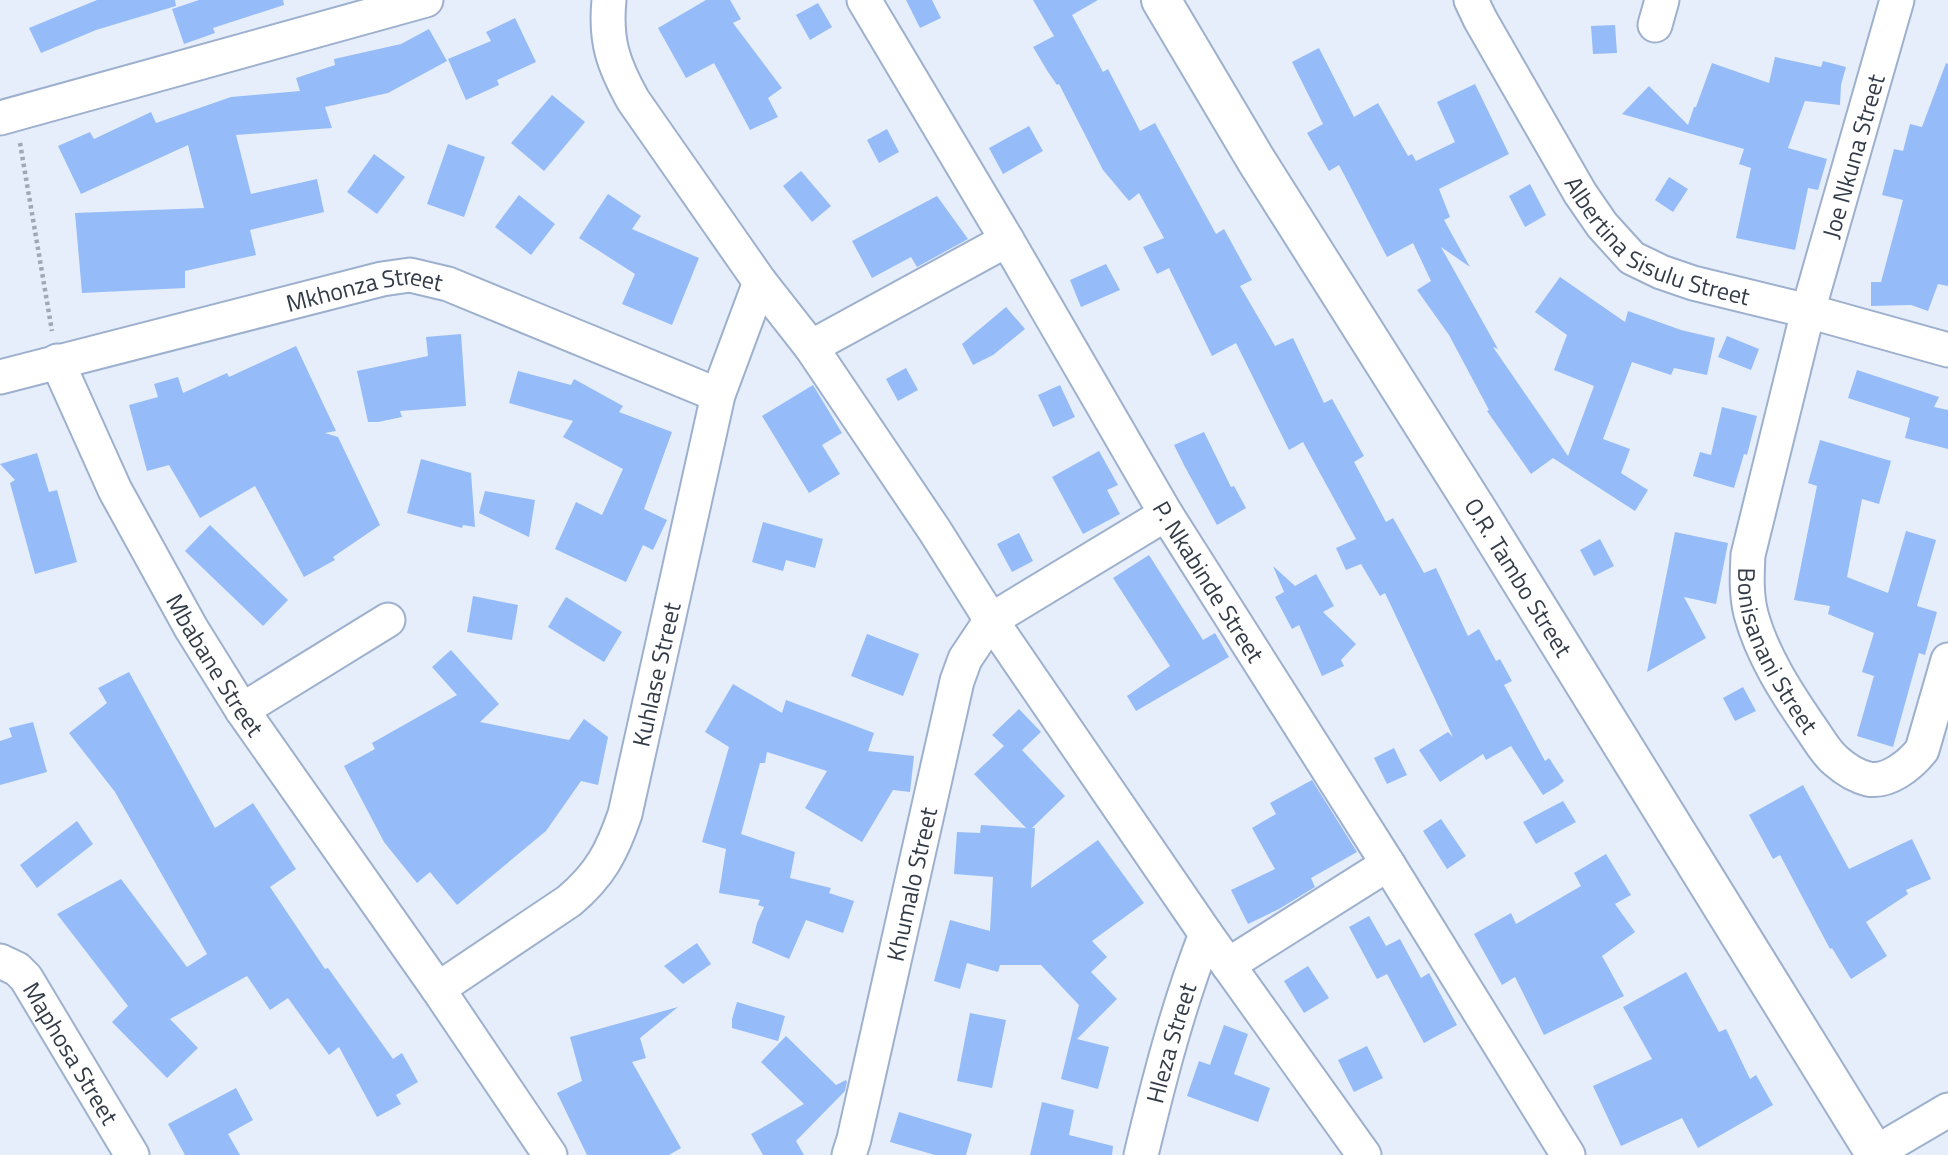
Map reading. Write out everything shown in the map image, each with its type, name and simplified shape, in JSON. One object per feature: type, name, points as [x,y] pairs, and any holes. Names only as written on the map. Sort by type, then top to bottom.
[{"type":"street","points":[[7,117],[426,0]]},
{"type":"street","points":[[609,0],[607,20],[610,49],[633,100],[760,282],[811,347],[935,531],[991,620],[1206,934],[1364,1155]]},
{"type":"street","name":"P. Nkabinde Street","points":[[864,0],[1166,514],[1388,864],[1568,1155]]},
{"type":"street","name":"O.R. Tambo Street","points":[[1161,0],[1256,160],[1479,513],[1876,1154]]},
{"type":"street","name":"Albertina Sisulu Street","points":[[1471,0],[1580,193],[1602,225],[1632,258],[1693,283],[1808,311],[1948,350]]},
{"type":"street","name":"Joe Nkuna Street","points":[[1808,311],[1897,0]]},
{"type":"street","points":[[811,347],[1007,240]]},
{"type":"street","name":"Mkhonza Street","points":[[0,377],[382,279],[410,275],[448,284],[718,395]]},
{"type":"street","name":"Kuhlase Street","points":[[438,989],[553,913],[586,887],[602,867],[615,843],[625,814],[718,395],[760,282]]},
{"type":"street","name":"Bonisanani Street","points":[[1808,311],[1748,555],[1746,583],[1759,637],[1775,672],[1797,709],[1835,760],[1853,774],[1870,780],[1902,769],[1922,750],[1948,660]]},
{"type":"street","name":"Mbabane Street","points":[[57,361],[115,490],[191,628],[242,710],[438,989],[550,1155]]},
{"type":"street","points":[[991,620],[1166,514]]},
{"type":"street","points":[[242,710],[388,620]]},
{"type":"street","name":"Khumalo Street","points":[[849,1155],[957,681],[965,659],[991,620]]},
{"type":"street","points":[[1228,965],[1388,864]]},
{"type":"street","name":"Hleza Street","points":[[1141,1155],[1160,1074],[1181,1002],[1206,934]]},
{"type":"street","name":"Maphosa Street","points":[[0,961],[17,969],[26,978],[132,1155]]},
{"type":"street","points":[[1876,1154],[1948,1110]]},
{"type":"path","points":[[7,117],[57,361]]},
{"type":"building","points":[[97,0],[175,0],[176,6],[96,30],[41,53],[29,28]]},
{"type":"building","points":[[199,0],[283,0],[284,5],[213,28],[215,33],[184,44],[172,9]]},
{"type":"building","points":[[706,0],[730,0],[741,19],[733,23],[782,88],[768,98],[778,117],[750,130],[714,63],[686,78],[658,28]]},
{"type":"building","points":[[906,0],[932,0],[941,18],[920,28]]},
{"type":"building","points":[[1033,0],[1098,0],[1072,15],[1103,72],[1108,69],[1140,131],[1155,123],[1216,234],[1224,229],[1252,280],[1240,286],[1275,346],[1293,338],[1324,403],[1332,399],[1364,456],[1354,462],[1386,522],[1393,518],[1424,573],[1436,568],[1468,636],[1479,629],[1496,661],[1500,659],[1512,681],[1504,685],[1545,761],[1549,758],[1564,781],[1558,786],[1543,795],[1511,746],[1486,760],[1483,754],[1440,782],[1419,750],[1448,732],[1453,737],[1385,593],[1380,596],[1361,564],[1346,570],[1336,548],[1356,539],[1303,442],[1289,450],[1236,343],[1212,356],[1169,268],[1157,274],[1143,247],[1164,238],[1139,193],[1129,201],[1103,170],[1059,84],[1057,85],[1033,47],[1054,36]]},
{"type":"building","points":[[818,3],[832,27],[810,40],[796,15]]},
{"type":"building","points":[[515,18],[536,62],[497,80],[499,85],[466,100],[448,59],[491,41],[486,32]]},
{"type":"building","points":[[1615,25],[1617,53],[1593,54],[1591,26]]},
{"type":"building","points":[[429,29],[447,61],[388,93],[325,107],[332,128],[236,135],[251,194],[317,179],[324,212],[250,230],[256,255],[185,271],[185,288],[82,293],[75,213],[204,208],[188,145],[81,194],[58,146],[90,132],[94,139],[151,112],[156,123],[231,97],[300,91],[296,78],[335,65],[334,59],[401,44]]},
{"type":"building","points":[[1319,48],[1354,117],[1378,103],[1408,156],[1412,154],[1416,161],[1455,142],[1437,102],[1475,84],[1509,154],[1439,189],[1450,217],[1444,220],[1470,267],[1441,247],[1498,349],[1493,347],[1568,456],[1594,386],[1554,370],[1567,335],[1535,312],[1560,277],[1625,322],[1628,311],[1681,330],[1715,338],[1707,375],[1674,368],[1671,375],[1632,362],[1603,439],[1630,449],[1621,473],[1648,490],[1635,511],[1553,458],[1531,474],[1487,411],[1489,410],[1449,335],[1417,290],[1431,281],[1413,243],[1387,257],[1339,165],[1329,171],[1307,133],[1323,124],[1292,62]]},
{"type":"building","points":[[1775,57],[1821,67],[1823,61],[1846,67],[1841,85],[1840,105],[1805,101],[1788,148],[1827,159],[1818,190],[1808,188],[1795,250],[1736,238],[1751,168],[1739,164],[1744,149],[1622,114],[1649,86],[1688,125],[1712,63],[1769,83]]},
{"type":"building","points":[[1946,63],[1948,286],[1938,284],[1928,311],[1911,305],[1871,306],[1871,282],[1881,282],[1903,200],[1882,195],[1894,149],[1903,151],[1910,124],[1922,127]]},
{"type":"building","points":[[552,95],[585,122],[544,171],[511,143]]},
{"type":"building","points":[[1029,126],[1043,151],[1003,174],[989,148]]},
{"type":"building","points":[[887,129],[899,152],[879,163],[867,140]]},
{"type":"building","points":[[448,144],[485,157],[464,217],[427,204]]},
{"type":"building","points":[[374,154],[405,177],[377,214],[347,192]]},
{"type":"building","points":[[801,171],[831,206],[812,222],[783,186]]},
{"type":"building","points":[[1669,177],[1688,189],[1673,212],[1655,200]]},
{"type":"building","points":[[1530,184],[1546,215],[1525,227],[1509,196]]},
{"type":"building","points":[[608,194],[641,216],[632,229],[699,258],[672,325],[622,304],[635,274],[579,238]]},
{"type":"building","points":[[519,195],[555,224],[531,255],[495,227]]},
{"type":"building","points":[[937,196],[968,239],[917,267],[911,257],[872,278],[852,241]]},
{"type":"building","points":[[1106,264],[1120,290],[1081,307],[1070,280]]},
{"type":"building","points":[[1006,307],[1025,329],[993,355],[973,365],[962,344]]},
{"type":"building","points":[[461,334],[466,406],[400,411],[402,417],[368,422],[357,371],[428,356],[426,337]]},
{"type":"building","points":[[1727,336],[1759,349],[1751,370],[1718,357]]},
{"type":"building","points":[[296,346],[336,431],[325,433],[338,437],[380,525],[333,557],[335,560],[304,577],[255,486],[200,518],[169,465],[147,471],[129,405],[158,397],[154,384],[178,377],[183,393],[227,373],[229,377]]},
{"type":"building","points":[[906,368],[918,390],[898,401],[886,379]]},
{"type":"building","points":[[1857,370],[1939,397],[1934,407],[1948,410],[1948,449],[1905,438],[1910,418],[1848,398]]},
{"type":"building","points":[[518,371],[571,385],[574,379],[623,406],[619,412],[672,432],[644,509],[667,520],[653,550],[643,545],[626,582],[555,549],[576,502],[602,515],[623,469],[563,437],[573,421],[509,403]]},
{"type":"building","points":[[813,385],[842,433],[822,445],[840,474],[809,493],[762,416]]},
{"type":"building","points":[[1060,385],[1075,417],[1053,427],[1038,395]]},
{"type":"building","points":[[1722,407],[1757,416],[1747,455],[1744,454],[1734,488],[1693,476],[1700,452],[1711,455]]},
{"type":"building","points":[[1204,432],[1231,487],[1234,486],[1246,508],[1217,525],[1174,445]]},
{"type":"building","points":[[1820,440],[1891,461],[1879,504],[1862,499],[1847,577],[1888,593],[1906,531],[1936,540],[1917,606],[1937,612],[1925,655],[1919,653],[1893,747],[1857,736],[1874,676],[1862,672],[1874,633],[1828,614],[1830,606],[1794,600],[1817,486],[1808,483]]},
{"type":"building","points":[[1099,451],[1118,485],[1107,490],[1120,514],[1083,534],[1052,477]]},
{"type":"building","points":[[37,453],[49,492],[57,490],[77,562],[35,574],[10,483],[15,480],[0,464]]},
{"type":"building","points":[[421,459],[471,473],[475,527],[463,525],[462,528],[407,513]]},
{"type":"building","points":[[485,491],[535,500],[529,537],[479,513]]},
{"type":"building","points":[[763,522],[823,539],[815,568],[786,560],[783,571],[752,562]]},
{"type":"building","points":[[210,525],[288,600],[263,626],[185,551]]},
{"type":"building","points":[[1675,532],[1728,543],[1716,604],[1684,597],[1706,638],[1647,672]]},
{"type":"building","points":[[1019,533],[1033,561],[1012,572],[997,544]]},
{"type":"building","points":[[1600,539],[1614,566],[1594,576],[1580,550]]},
{"type":"building","points":[[1149,555],[1203,640],[1215,633],[1229,657],[1136,711],[1127,696],[1170,666],[1113,578]]},
{"type":"building","points":[[1273,566],[1295,586],[1316,574],[1334,606],[1323,612],[1356,644],[1341,660],[1344,666],[1322,676],[1299,625],[1292,629],[1275,597],[1284,592]]},
{"type":"building","points":[[473,596],[518,605],[512,640],[467,632]]},
{"type":"building","points":[[566,597],[622,632],[604,662],[548,627]]},
{"type":"building","points":[[867,634],[919,654],[903,696],[851,676]]},
{"type":"building","points":[[451,650],[499,704],[480,722],[569,740],[584,719],[608,737],[598,785],[581,781],[546,831],[457,905],[430,872],[417,883],[384,842],[344,766],[375,749],[372,743],[457,695],[432,667]]},
{"type":"building","points":[[129,672],[215,828],[253,803],[296,869],[270,887],[325,969],[328,968],[393,1059],[402,1053],[418,1082],[396,1095],[401,1104],[377,1117],[339,1047],[329,1055],[288,998],[270,1010],[247,976],[170,1019],[198,1048],[167,1078],[112,1022],[128,1006],[57,914],[121,879],[187,967],[207,954],[115,792],[69,733],[107,703],[98,688]]},
{"type":"building","points":[[733,684],[782,713],[786,700],[874,733],[868,751],[914,756],[910,792],[893,790],[862,842],[805,808],[827,771],[767,752],[765,763],[760,763],[741,834],[795,852],[790,878],[831,888],[829,893],[854,901],[843,933],[806,920],[789,959],[752,943],[764,907],[758,905],[760,900],[719,893],[726,849],[702,842],[729,747],[705,732]]},
{"type":"building","points":[[1743,687],[1756,711],[1735,721],[1723,698]]},
{"type":"building","points":[[1019,709],[1041,732],[1022,750],[1065,796],[1032,828],[1035,828],[1031,888],[1098,840],[1144,903],[1092,941],[1107,957],[1091,972],[1117,999],[1077,1039],[1109,1047],[1098,1089],[1061,1079],[1079,1005],[1041,965],[1000,965],[998,972],[967,963],[960,989],[934,981],[950,920],[990,931],[993,877],[954,874],[957,832],[980,833],[981,825],[1026,828],[974,774],[1004,746],[992,735]]},
{"type":"building","points":[[33,722],[47,772],[0,785],[0,741],[12,737],[9,728]]},
{"type":"building","points":[[1394,748],[1407,775],[1387,784],[1374,758]]},
{"type":"building","points":[[1312,780],[1357,852],[1311,878],[1315,887],[1248,924],[1231,890],[1275,869],[1252,828],[1276,814],[1270,803]]},
{"type":"building","points":[[1803,785],[1849,869],[1912,839],[1931,879],[1906,890],[1908,894],[1866,922],[1887,956],[1851,979],[1832,948],[1830,949],[1780,855],[1773,859],[1749,815]]},
{"type":"building","points":[[1563,801],[1576,822],[1536,844],[1523,822]]},
{"type":"building","points":[[1441,819],[1466,856],[1447,869],[1423,831]]},
{"type":"building","points":[[77,821],[93,844],[37,888],[20,865]]},
{"type":"building","points":[[1606,854],[1631,895],[1615,904],[1635,932],[1602,956],[1624,996],[1544,1035],[1515,977],[1502,985],[1474,934],[1511,913],[1516,924],[1581,886],[1574,873]]},
{"type":"building","points":[[1369,916],[1386,946],[1400,939],[1421,978],[1429,973],[1457,1025],[1424,1043],[1387,974],[1377,979],[1349,927]]},
{"type":"building","points":[[697,943],[711,964],[683,984],[664,966]]},
{"type":"building","points":[[1308,966],[1329,998],[1304,1013],[1284,981]]},
{"type":"building","points":[[1686,972],[1719,1032],[1726,1029],[1750,1079],[1756,1075],[1773,1105],[1698,1148],[1682,1118],[1621,1146],[1593,1086],[1652,1059],[1623,1007]]},
{"type":"building","points":[[737,1002],[785,1016],[778,1041],[732,1028]]},
{"type":"building","points":[[678,1007],[640,1038],[646,1058],[632,1062],[681,1148],[669,1155],[587,1155],[557,1093],[582,1081],[570,1037]]},
{"type":"building","points":[[970,1013],[1006,1020],[992,1088],[957,1081]]},
{"type":"building","points":[[1224,1025],[1248,1034],[1234,1074],[1270,1088],[1258,1122],[1187,1096],[1199,1061],[1210,1065]]},
{"type":"building","points":[[786,1036],[836,1085],[846,1080],[847,1082],[845,1091],[796,1141],[804,1155],[763,1155],[751,1134],[804,1104],[761,1062]]},
{"type":"building","points":[[1367,1046],[1383,1078],[1354,1092],[1338,1060]]},
{"type":"building","points":[[236,1088],[253,1120],[228,1134],[240,1155],[185,1155],[168,1124]]},
{"type":"building","points":[[1042,1102],[1074,1110],[1069,1135],[1113,1146],[1112,1155],[1030,1155]]},
{"type":"building","points":[[899,1112],[972,1134],[966,1155],[935,1155],[890,1142]]}]
